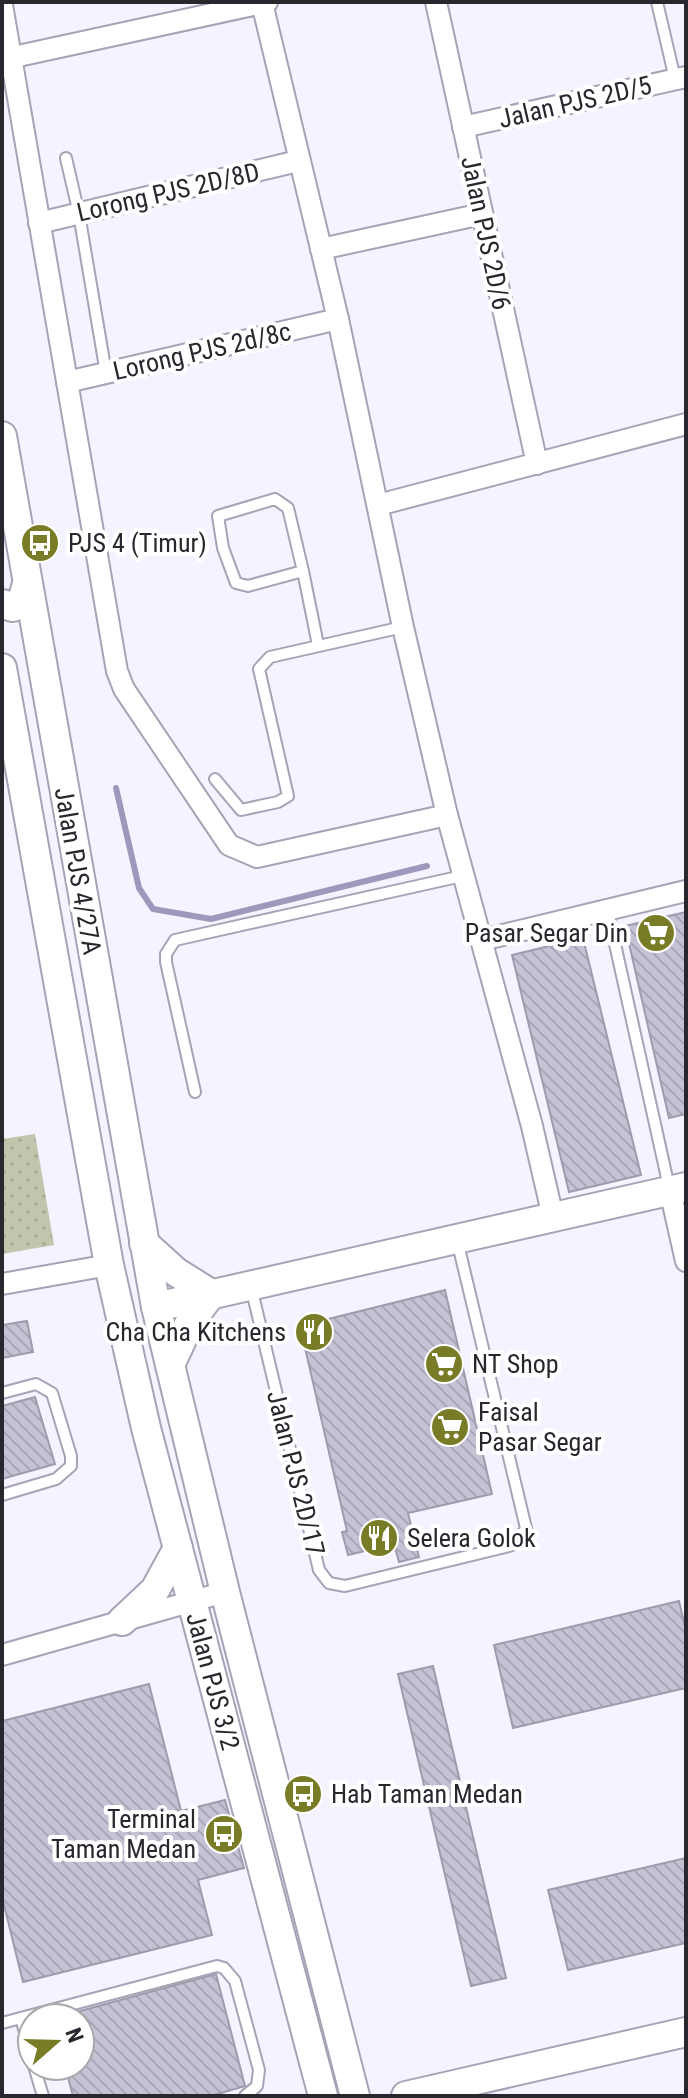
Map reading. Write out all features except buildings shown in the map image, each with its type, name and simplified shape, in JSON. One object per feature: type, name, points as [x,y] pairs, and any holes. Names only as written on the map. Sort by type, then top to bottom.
[{"type":"main road","name":"Jalan PJS 4/27A","points":[[2,436],[156,1307]]},
{"type":"main road","points":[[2,604],[13,607],[22,601],[27,584]]},
{"type":"main road","points":[[4,680],[28,668],[37,671],[45,686]]},
{"type":"main road","name":"Jalan PJS 4/27A","points":[[4,680],[109,1265]]},
{"type":"main road","points":[[156,1307],[678,1188]]},
{"type":"main road","points":[[144,1243],[176,1272],[211,1294]]},
{"type":"main road","name":"Jalan PJS 3/2","points":[[109,1265],[146,1428],[323,2096]]},
{"type":"main road","points":[[170,1365],[190,1322],[211,1294]]},
{"type":"main road","name":"Jalan PJS 3/2","points":[[156,1307],[225,1592],[355,2096]]},
{"type":"main road","points":[[122,1621],[155,1590],[178,1548]]},
{"type":"main road","points":[[406,2096],[686,2032]]},
{"type":"street","points":[[9,58],[264,2],[298,161],[338,319],[403,627],[447,815],[553,1217]]},
{"type":"street","name":"Jalan PJS 2D/6","points":[[436,2],[537,464]]},
{"type":"street","points":[[2,5],[117,671],[124,689],[229,845],[257,857],[447,815]]},
{"type":"street","name":"Jalan PJS 2D/5","points":[[463,127],[683,80]]},
{"type":"street","name":"Lorong PJS 2D/8D","points":[[39,223],[298,161]]},
{"type":"street","points":[[321,249],[482,214]]},
{"type":"street","name":"Lorong PJS 2d/8c","points":[[67,382],[338,319]]},
{"type":"street","points":[[378,505],[686,424]]},
{"type":"street","points":[[482,940],[686,891]]},
{"type":"street","points":[[678,1188],[686,1261]]},
{"type":"street","points":[[2,1284],[109,1265]]},
{"type":"street","points":[[2,1655],[225,1592]]},
{"type":"lane","points":[[657,2],[683,80]]},
{"type":"lane","points":[[66,158],[79,214],[106,373]]},
{"type":"lane","points":[[303,571],[248,586],[236,583],[223,548],[218,516],[275,499],[288,508],[303,571],[318,645]]},
{"type":"lane","points":[[215,779],[241,810],[278,802],[288,796],[259,669],[270,657],[403,627]]},
{"type":"lane","points":[[195,1092],[166,962],[166,954],[175,940],[462,876]]},
{"type":"lane","points":[[607,908],[678,1188]]},
{"type":"lane","name":"Jalan PJS 2D/17","points":[[250,1285],[319,1570],[329,1583],[345,1586],[509,1546],[517,1543],[526,1528],[457,1238]]},
{"type":"lane","points":[[2,1393],[36,1384],[48,1388],[71,1456],[68,1471],[56,1479],[2,1495]]},
{"type":"lane","points":[[80,2002],[208,1967],[224,1968],[235,1981],[259,2070],[257,2086],[245,2096]]},
{"type":"green space","points":[[35,1134],[54,1245],[2,1254],[2,1139]]},
{"type":"waterway","points":[[116,788],[139,888],[153,909],[211,919],[427,866]]},
{"type":"place","name":"PJS 4 (Timur)","points":[[40,543]]},
{"type":"place","name":"Pasar Segar Din","points":[[656,933]]},
{"type":"place","name":"Cha Cha Kitchens","points":[[314,1332]]},
{"type":"place","name":"NT Shop","points":[[444,1364]]},
{"type":"place","name":"Faisal Pasar Segar","points":[[450,1427]]},
{"type":"place","name":"Selera Golok","points":[[379,1538]]},
{"type":"place","name":"Hab Taman Medan","points":[[303,1794]]},
{"type":"place","name":"Terminal Taman Medan","points":[[224,1834]]}]
